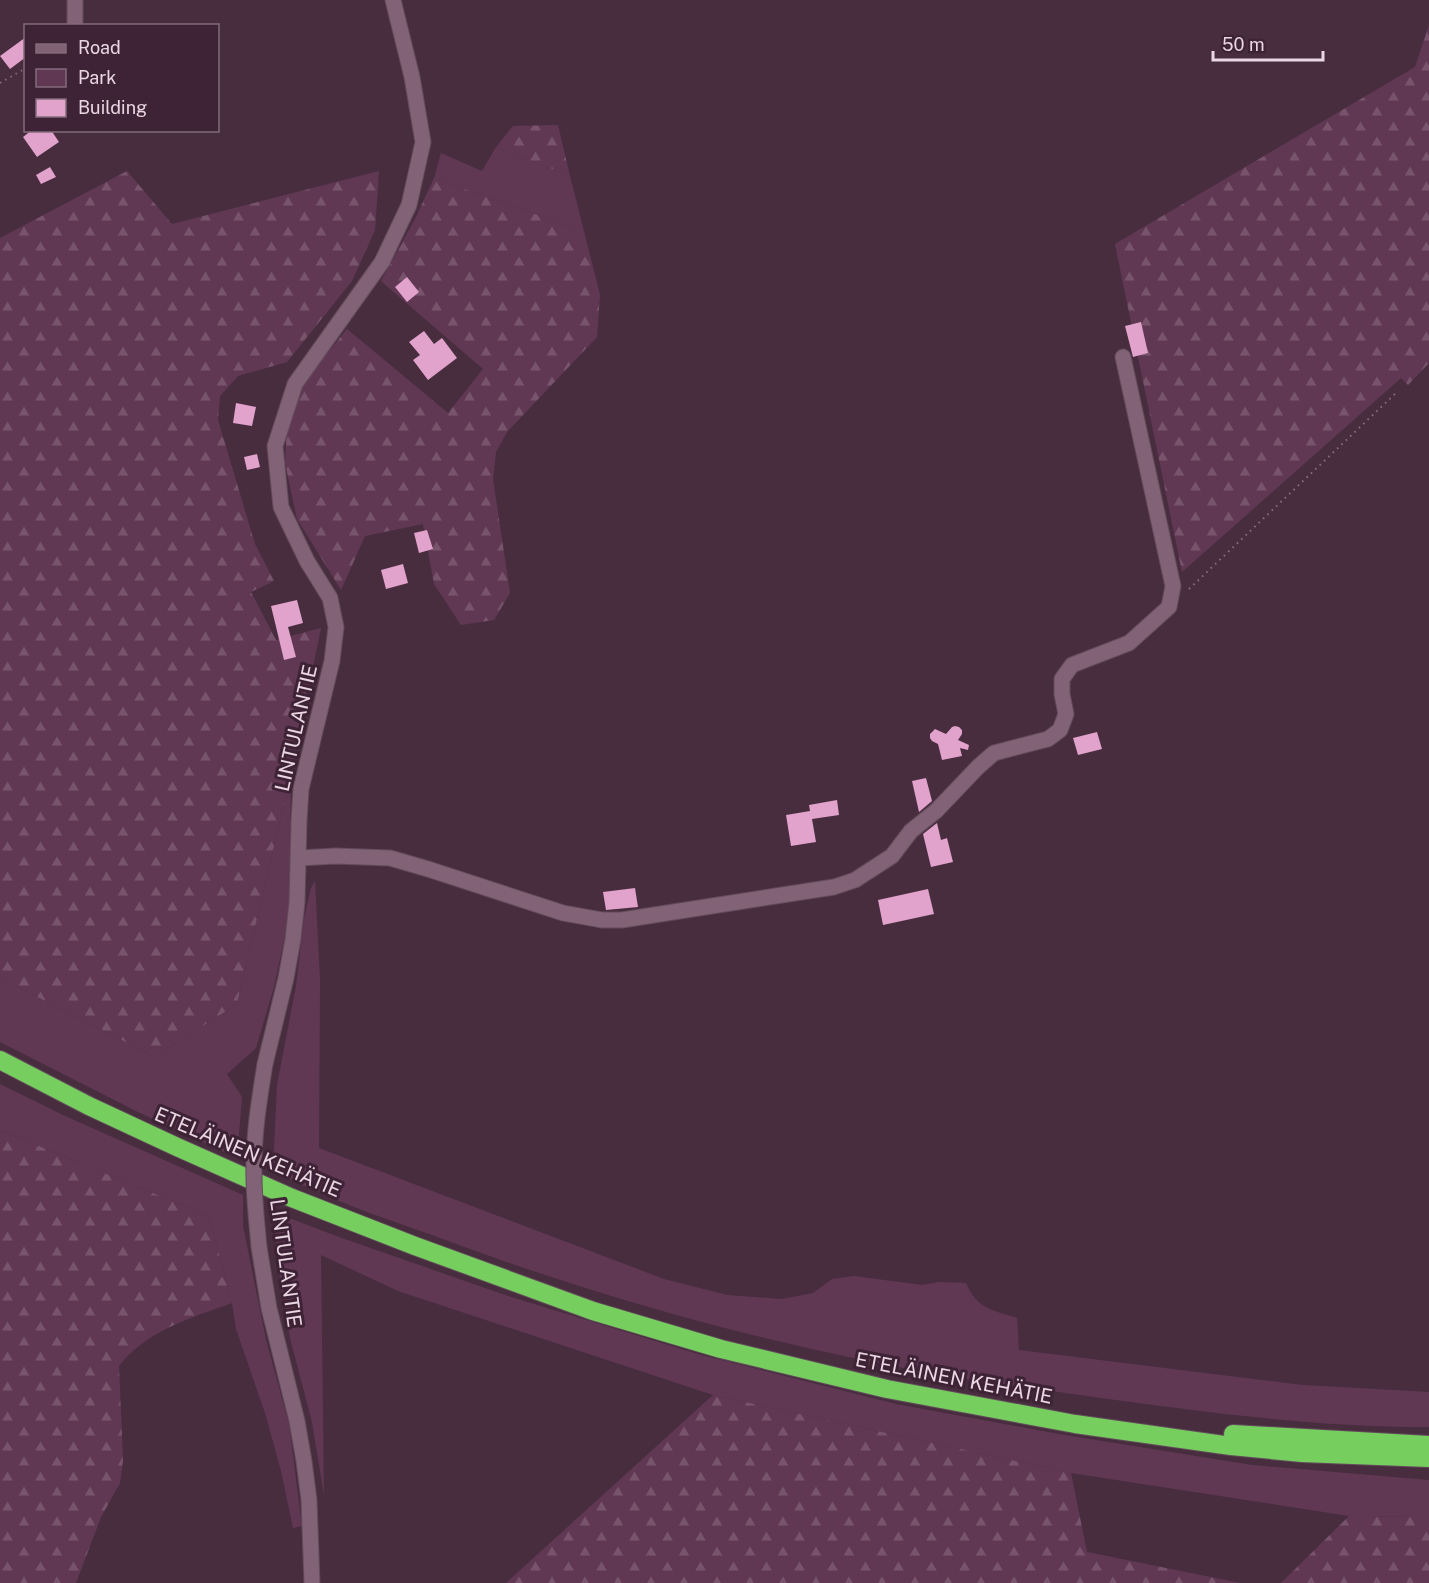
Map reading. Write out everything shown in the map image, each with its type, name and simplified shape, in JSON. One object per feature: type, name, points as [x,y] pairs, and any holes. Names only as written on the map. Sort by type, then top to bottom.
[{"type":"highway","name":"ETELÄINEN KEHÄTIE","points":[[0,1060],[89,1106],[292,1198],[593,1311],[732,1352],[887,1389],[1075,1424],[1173,1439],[1302,1445],[1429,1445]]},
{"type":"highway","points":[[1302,1445],[1429,1437]]},
{"type":"highway","name":"ETELÄINEN KEHÄTIE","points":[[1302,1445],[1429,1458]]},
{"type":"highway","points":[[1302,1445],[1429,1466]]},
{"type":"street","points":[[75,0],[75,24]]},
{"type":"street","name":"LINTULANTIE","points":[[312,1583],[309,1500],[304,1461],[297,1421],[269,1308],[259,1247],[254,1175],[257,1114],[265,1064],[293,939],[297,902],[301,789],[332,661],[336,627],[330,598],[307,561],[281,507],[275,446],[295,384],[382,262],[409,205],[423,142],[412,77],[393,0]]},
{"type":"street","points":[[299,858],[336,856],[390,858],[563,913],[602,920],[622,920],[834,887],[855,880],[892,856],[912,831],[936,812],[994,753],[1048,739],[1060,730],[1066,714],[1062,680],[1072,665],[1129,643],[1169,607],[1173,586],[1123,357]]},
{"type":"path","points":[[0,84],[24,69]]},
{"type":"path","points":[[1169,607],[1396,393]]},
{"type":"green space","points":[[1429,25],[1429,363],[1408,385],[1401,378],[1182,572],[1115,244],[1415,67]]},
{"type":"green space","points":[[558,125],[570,176],[496,147],[513,126]]},
{"type":"green space","points":[[496,147],[570,176],[590,255],[571,227],[434,178],[441,153],[482,171]]},
{"type":"green space","points":[[127,171],[172,224],[379,171],[375,230],[352,281],[287,362],[238,376],[220,396],[218,420],[255,544],[274,581],[251,592],[276,640],[321,628],[291,774],[237,1004],[155,1057],[0,978],[0,238]]},
{"type":"green space","points":[[434,178],[571,227],[590,255],[600,295],[597,337],[507,432],[496,452],[493,479],[510,593],[494,620],[461,625],[434,584],[423,524],[365,536],[341,590],[297,519],[285,463],[287,427],[304,382],[347,329],[448,413],[483,369],[381,281],[416,217]]},
{"type":"green space","points":[[291,774],[290,893],[285,935],[274,987],[256,1048],[227,1074],[242,1097],[237,1158],[138,1112],[0,1042],[0,978],[155,1057],[237,1004]]},
{"type":"green space","points":[[315,881],[320,980],[319,1148],[664,1279],[727,1295],[782,1299],[813,1293],[832,1279],[854,1276],[922,1285],[939,1282],[966,1283],[970,1292],[980,1303],[1017,1318],[1019,1350],[1303,1385],[1429,1392],[1429,1427],[1306,1422],[1183,1409],[953,1377],[822,1351],[693,1320],[566,1282],[369,1213],[273,1171],[277,1085],[296,986],[304,918],[311,888]]},
{"type":"green space","points":[[0,1084],[65,1116],[243,1195],[243,1226],[266,1340],[289,1424],[302,1526],[293,1528],[266,1416],[236,1329],[232,1303],[209,1216],[0,1130]]},
{"type":"green space","points":[[0,1130],[209,1216],[232,1303],[156,1334],[130,1354],[119,1366],[123,1461],[120,1483],[101,1517],[76,1583],[0,1583]]},
{"type":"green space","points":[[273,1212],[505,1295],[701,1355],[896,1404],[1059,1434],[1252,1465],[1429,1480],[1429,1517],[1349,1516],[1071,1473],[713,1395],[398,1291],[321,1255],[324,1495],[312,1422],[290,1338],[278,1265]]},
{"type":"green space","points":[[713,1395],[1071,1473],[1087,1552],[1240,1583],[506,1583]]},
{"type":"green space","points":[[1349,1516],[1429,1517],[1429,1583],[1281,1583]]},
{"type":"building","points":[[24,38],[24,58],[10,69],[0,56]]},
{"type":"building","points":[[29,132],[52,132],[59,142],[37,157],[23,137]]},
{"type":"building","points":[[50,167],[56,177],[41,184],[36,175]]},
{"type":"building","points":[[407,277],[419,292],[407,302],[395,287]]},
{"type":"building","points":[[1141,322],[1148,353],[1133,357],[1125,326]]},
{"type":"building","points":[[424,331],[434,344],[442,338],[457,358],[428,380],[413,360],[420,355],[409,342]]},
{"type":"building","points":[[236,403],[256,407],[252,426],[233,423]]},
{"type":"building","points":[[257,454],[260,467],[247,470],[244,457]]},
{"type":"building","points":[[427,530],[433,549],[419,553],[414,533]]},
{"type":"building","points":[[403,564],[408,583],[386,589],[381,570]]},
{"type":"building","points":[[297,600],[303,623],[288,627],[296,657],[284,660],[271,606]]},
{"type":"building","points":[[955,726],[962,730],[958,740],[969,745],[968,750],[960,748],[962,756],[942,760],[938,744],[932,741],[930,734],[935,729],[946,734]]},
{"type":"building","points":[[1097,732],[1102,749],[1078,755],[1073,738]]},
{"type":"building","points":[[926,778],[932,801],[919,812],[912,781]]},
{"type":"building","points":[[837,800],[839,815],[812,819],[816,842],[791,846],[786,815],[810,811],[809,805]]},
{"type":"building","points":[[937,823],[941,840],[947,838],[953,862],[931,867],[923,834]]},
{"type":"building","points":[[635,888],[638,907],[606,910],[603,892]]},
{"type":"building","points":[[928,889],[934,914],[883,925],[878,900]]}]
